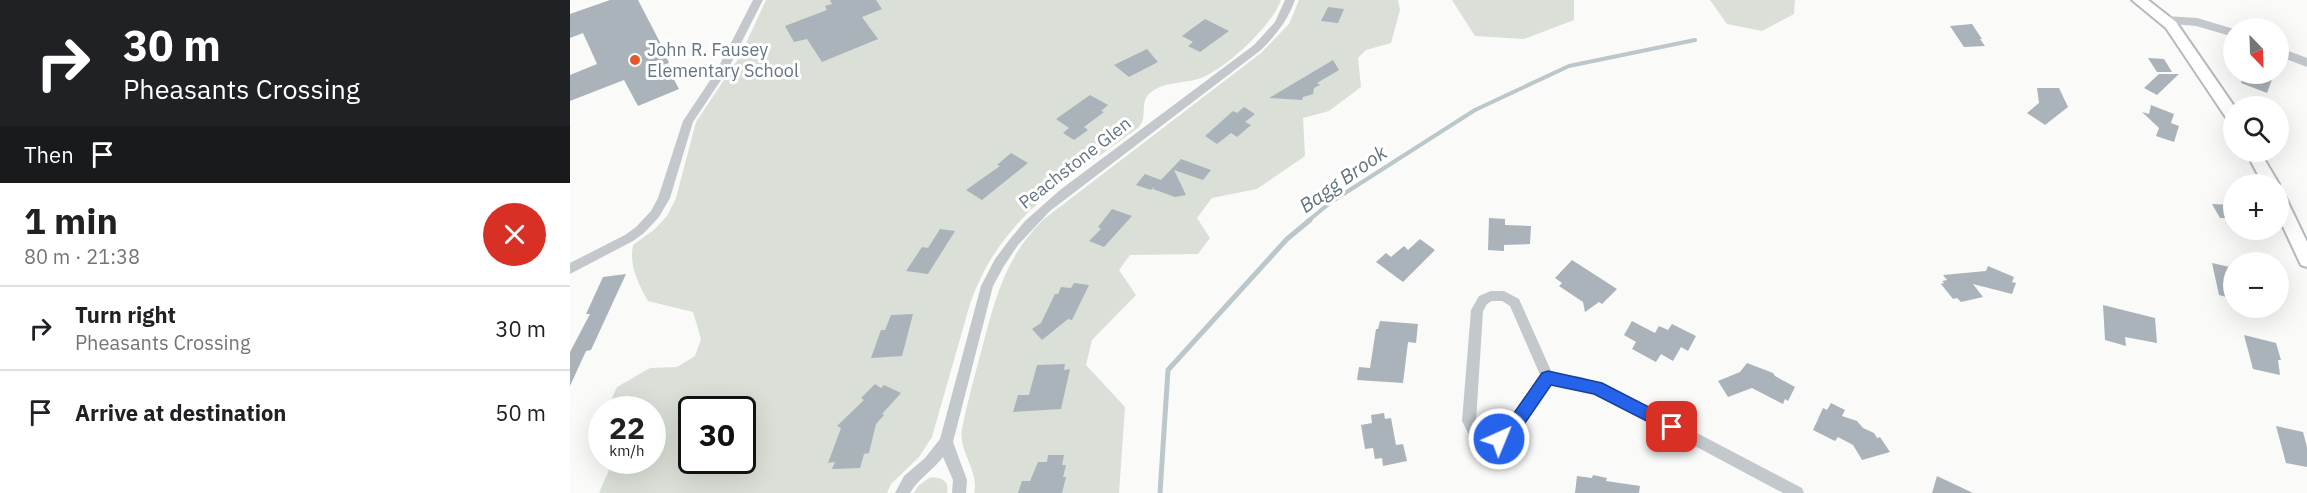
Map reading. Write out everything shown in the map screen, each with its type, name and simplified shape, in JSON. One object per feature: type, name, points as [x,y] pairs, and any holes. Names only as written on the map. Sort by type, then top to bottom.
[{"type":"main road","points":[[2139,0],[2166,20],[2199,63],[2223,101]]},
{"type":"main road","points":[[2289,222],[2307,260]]},
{"type":"street","points":[[570,269],[629,238],[655,214],[664,198],[688,121],[722,71],[758,0]]},
{"type":"street","name":"Peachstone Glen","points":[[902,493],[909,481],[930,463],[946,442],[987,286],[998,263],[1017,236],[1052,203],[1251,53],[1272,34],[1286,13],[1290,0]]},
{"type":"street","points":[[2166,20],[2197,22],[2223,30]]},
{"type":"street","points":[[2289,56],[2307,63]]},
{"type":"street","points":[[1497,295],[1507,297],[1515,303],[1548,378],[1506,436],[1488,440],[1475,433],[1469,421],[1477,310],[1483,300],[1497,295]]},
{"type":"street","points":[[1548,378],[1582,383],[1610,394],[1797,493]]},
{"type":"street","points":[[946,442],[949,459],[960,476],[959,493]]},
{"type":"shaded area","points":[[766,0],[1281,0],[1276,11],[1258,34],[1221,67],[1198,79],[1167,85],[1150,93],[1145,101],[1143,119],[1139,127],[1039,202],[999,246],[983,273],[970,304],[932,437],[919,457],[891,484],[887,493],[599,493],[607,474],[666,474],[666,396],[613,396],[617,387],[650,368],[677,367],[695,356],[701,339],[693,312],[648,301],[638,281],[632,260],[633,245],[655,229],[667,216],[676,198],[696,122],[740,56]]},
{"type":"shaded area","points":[[1299,0],[1398,0],[1400,10],[1391,43],[1366,50],[1358,58],[1361,87],[1329,111],[1303,118],[1305,156],[1257,189],[1212,198],[1197,218],[1210,238],[1198,254],[1130,255],[1119,270],[1136,295],[1092,340],[1086,365],[1125,407],[1119,493],[974,493],[974,477],[963,446],[962,429],[991,315],[1003,281],[1019,249],[1044,219],[1261,53],[1289,24]]},
{"type":"shaded area","points":[[1452,0],[1574,0],[1574,20],[1524,39],[1475,36]]},
{"type":"shaded area","points":[[1710,0],[1795,0],[1794,14],[1762,31],[1727,24]]},
{"type":"shaded area","points":[[929,478],[937,478],[946,482],[947,493],[914,493],[918,486]]},
{"type":"building","points":[[610,0],[638,0],[663,48],[669,63],[666,64],[679,89],[638,106],[624,80],[570,101],[570,75],[597,64],[583,33],[570,38],[570,14]]},
{"type":"building","points":[[830,0],[876,0],[882,9],[862,17],[878,39],[822,62],[807,39],[794,42],[785,26],[827,10],[825,6],[832,4]]},
{"type":"building","points":[[1328,7],[1344,9],[1338,23],[1321,21]]},
{"type":"building","points":[[1205,19],[1229,31],[1200,52],[1188,46],[1193,42],[1182,36]]},
{"type":"building","points":[[1972,24],[1985,46],[1964,47],[1950,26]]},
{"type":"building","points":[[1147,49],[1158,62],[1129,77],[1114,65]]},
{"type":"building","points":[[2148,58],[2164,59],[2172,72],[2157,72]]},
{"type":"building","points":[[1333,60],[1339,70],[1317,83],[1320,85],[1314,88],[1313,94],[1303,97],[1302,100],[1269,98]]},
{"type":"building","points":[[2159,74],[2179,74],[2157,95],[2144,88]]},
{"type":"building","points":[[2244,84],[2270,84],[2267,93]]},
{"type":"building","points":[[2037,88],[2059,88],[2068,107],[2045,125],[2027,113],[2039,103]]},
{"type":"building","points":[[1090,95],[1108,105],[1101,111],[1104,112],[1084,127],[1088,130],[1074,140],[1063,133],[1069,128],[1056,119]]},
{"type":"building","points":[[2151,105],[2174,114],[2171,123],[2179,126],[2174,142],[2156,136],[2159,128],[2142,112],[2149,114]]},
{"type":"building","points":[[1244,107],[1255,114],[1245,122],[1251,125],[1237,137],[1231,133],[1217,144],[1205,136],[1233,111],[1237,113]]},
{"type":"building","points":[[1011,153],[1028,163],[982,200],[966,190],[1000,166],[997,165]]},
{"type":"building","points":[[1181,159],[1211,170],[1203,180],[1174,170],[1186,195],[1175,197],[1153,189],[1155,186],[1151,190],[1136,185],[1145,174],[1161,180]]},
{"type":"building","points":[[2212,204],[2223,204],[2223,218],[2220,218]]},
{"type":"building","points":[[1112,209],[1132,216],[1104,247],[1089,241],[1101,229],[1098,227]]},
{"type":"building","points":[[1489,218],[1505,219],[1505,225],[1531,226],[1530,244],[1504,245],[1504,251],[1488,250]]},
{"type":"building","points":[[940,229],[955,231],[928,274],[906,271],[922,247],[928,248]]},
{"type":"building","points":[[1420,239],[1435,250],[1403,282],[1376,262],[1386,253],[1391,257],[1404,246],[1408,250]]},
{"type":"building","points":[[1572,260],[1617,289],[1602,304],[1599,302],[1585,312],[1583,302],[1559,286],[1562,283],[1555,278]]},
{"type":"building","points":[[2212,263],[2223,266],[2223,296],[2219,295]]},
{"type":"building","points":[[1988,266],[2014,277],[2012,282],[2016,283],[2012,294],[1973,284],[1983,297],[1961,302],[1957,298],[1953,299],[1941,284],[1944,283],[1942,281],[1947,280],[1943,275],[1986,271]]},
{"type":"building","points":[[626,274],[591,350],[586,351],[570,386],[570,352],[590,314],[586,314],[603,277]]},
{"type":"building","points":[[1074,283],[1089,285],[1072,320],[1068,319],[1042,340],[1032,329],[1041,323],[1055,294],[1058,294],[1061,287],[1071,288]]},
{"type":"building","points":[[2103,305],[2155,318],[2157,343],[2125,337],[2126,346],[2105,340]]},
{"type":"building","points":[[913,314],[902,356],[871,358],[881,330],[885,330],[891,315]]},
{"type":"building","points":[[1380,321],[1418,324],[1416,343],[1408,342],[1403,383],[1357,380],[1359,367],[1370,368],[1376,329]]},
{"type":"building","points":[[1632,321],[1655,333],[1659,326],[1668,330],[1672,324],[1696,336],[1688,351],[1681,347],[1673,361],[1661,354],[1656,362],[1632,349],[1636,342],[1624,335]]},
{"type":"building","points":[[2244,335],[2276,343],[2281,360],[2278,360],[2280,375],[2253,369]]},
{"type":"building","points":[[1747,363],[1773,373],[1795,387],[1788,401],[1785,399],[1783,404],[1752,388],[1728,397],[1718,381],[1740,372]]},
{"type":"building","points":[[1065,364],[1064,370],[1070,369],[1061,409],[1013,412],[1018,395],[1029,395],[1037,365]]},
{"type":"building","points":[[875,384],[881,388],[884,385],[901,393],[876,424],[869,453],[864,454],[860,468],[832,469],[835,462],[828,463],[841,428],[837,426],[864,400],[861,398]]},
{"type":"building","points":[[1831,403],[1845,410],[1842,416],[1857,421],[1863,428],[1874,433],[1877,438],[1880,437],[1890,452],[1862,460],[1853,445],[1838,437],[1835,441],[1813,430],[1823,408],[1827,410]]},
{"type":"building","points":[[1384,413],[1385,419],[1391,418],[1396,445],[1403,444],[1407,461],[1383,466],[1382,458],[1375,459],[1373,448],[1365,449],[1361,425],[1372,423],[1371,415]]},
{"type":"building","points":[[2276,426],[2303,432],[2307,447],[2307,467],[2286,463]]},
{"type":"building","points":[[1048,455],[1064,455],[1062,465],[1066,465],[1063,477],[1066,477],[1062,493],[1018,493],[1022,481],[1030,481],[1038,462],[1047,462]]},
{"type":"building","points":[[1593,475],[1607,478],[1606,481],[1640,486],[1639,493],[1575,493],[1577,476],[1592,478]]},
{"type":"building","points":[[1937,476],[1973,493],[1932,493]]},
{"type":"waterway","name":"Bagg Brook","points":[[1308,221],[1331,202],[1475,110],[1569,66],[1695,40]]},
{"type":"waterway","name":"Bagg Brook","points":[[1160,493],[1168,370],[1287,239],[1310,220]]},
{"type":"place","name":"John R. Fausey Elementary School","points":[[635,60]]},
{"type":"route","points":[[1499,439],[1511,431],[1548,378],[1596,387],[1672,427]]}]
